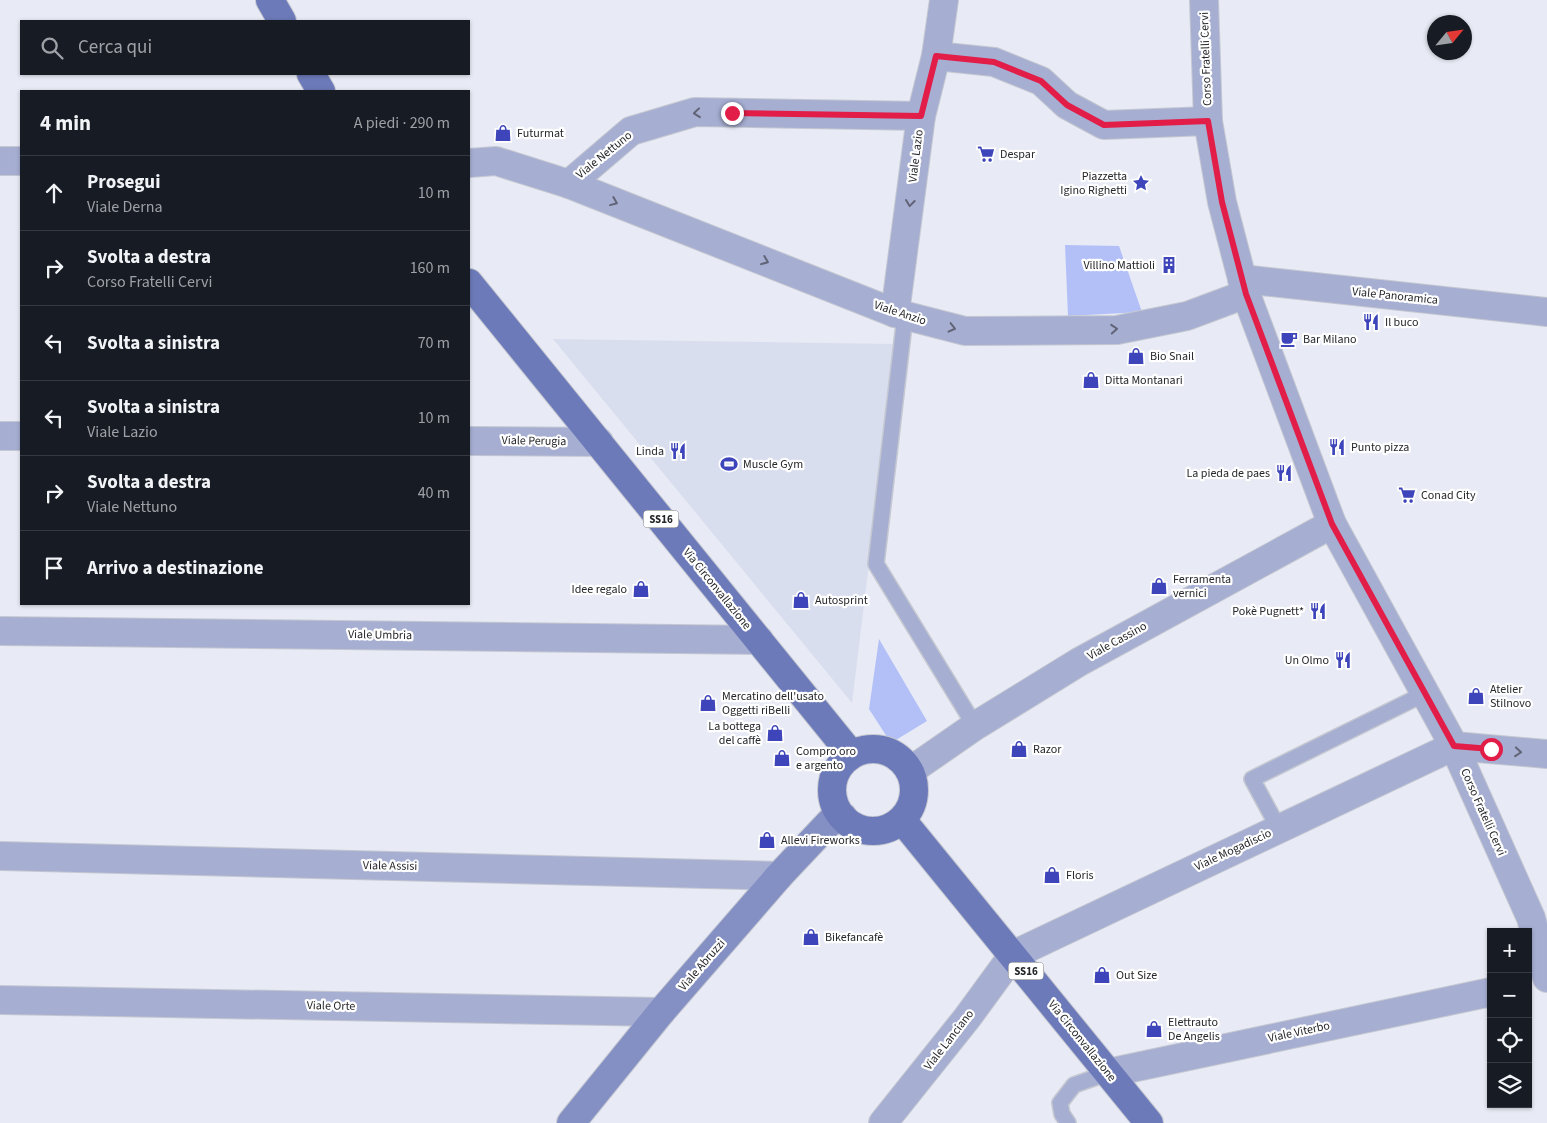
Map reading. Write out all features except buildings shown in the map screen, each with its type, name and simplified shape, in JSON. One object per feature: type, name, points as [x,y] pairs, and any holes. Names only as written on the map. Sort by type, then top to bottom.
[{"type":"main road","points":[[270,0],[281,20]]},
{"type":"main road","points":[[312,75],[320,90]]},
{"type":"main road","name":"Via Circonvallazione","points":[[470,284],[847,749],[850,756]]},
{"type":"main road","points":[[876,749],[890,752],[902,760],[910,771],[914,784],[914,797],[910,810],[902,820],[890,827],[878,831],[865,830],[853,826],[843,817],[835,805],[832,792],[834,778],[840,766],[850,756],[863,750],[876,749]]},
{"type":"main road","name":"Via Circonvallazione","points":[[902,820],[1013,954],[1148,1123]]},
{"type":"street","name":"Viale Lazio","points":[[900,315],[921,116],[936,56],[944,0]]},
{"type":"street","name":"Corso Fratelli Cervi","points":[[1204,0],[1208,121],[1222,202],[1244,286],[1332,524],[1454,746],[1531,918],[1547,979]]},
{"type":"street","points":[[936,56],[994,62],[1041,81],[1067,105],[1104,125],[1208,121]]},
{"type":"street","name":"Viale Nettuno","points":[[470,163],[496,161],[569,184],[631,131],[695,112],[921,116]]},
{"type":"street","points":[[0,161],[20,161]]},
{"type":"street","name":"Viale Anzio","points":[[569,184],[900,315],[965,331],[1117,330],[1187,316],[1244,286]]},
{"type":"street","name":"Viale Panoramica","points":[[1244,286],[1547,312]]},
{"type":"street","points":[[0,436],[20,436]]},
{"type":"street","name":"Viale Perugia","points":[[470,441],[599,442]]},
{"type":"street","name":"Viale Cassino","points":[[910,771],[975,726],[1078,662],[1332,524]]},
{"type":"street","name":"Viale Umbria","points":[[0,631],[759,640]]},
{"type":"street","points":[[1454,746],[1547,754]]},
{"type":"street","name":"Viale Mogadiscio","points":[[1013,954],[1454,746]]},
{"type":"street","name":"Viale Abruzzi","points":[[571,1123],[661,1012],[779,876],[830,822],[843,817]]},
{"type":"street","name":"Viale Assisi","points":[[0,856],[779,876]]},
{"type":"street","name":"Viale Lanciano","points":[[884,1123],[967,1018],[1013,954]]},
{"type":"street","points":[[1532,983],[1547,979]]},
{"type":"street","name":"Viale Viterbo","points":[[1108,1073],[1487,993]]},
{"type":"street","name":"Viale Orte","points":[[0,1000],[661,1012]]},
{"type":"lane","points":[[900,315],[876,564],[975,726]]},
{"type":"lane","points":[[1279,829],[1252,779],[1424,694]]},
{"type":"lane","points":[[1068,1123],[1062,1114],[1060,1103],[1074,1085],[1108,1073]]},
{"type":"shaded area","points":[[1065,245],[1119,246],[1142,312],[1068,316]]},
{"type":"shaded area","points":[[553,339],[896,344],[852,703]]},
{"type":"shaded area","points":[[879,639],[927,721],[891,743],[869,709]]},
{"type":"place","name":"Futurmat","points":[[503,133]]},
{"type":"place","name":"Despar","points":[[986,154]]},
{"type":"place","name":"Piazzetta Igino Righetti","points":[[1141,183]]},
{"type":"place","name":"Villino Mattioli","points":[[1169,265]]},
{"type":"place","name":"Il buco","points":[[1371,322]]},
{"type":"place","name":"Bar Milano","points":[[1289,339]]},
{"type":"place","name":"Bio Snail","points":[[1136,356]]},
{"type":"place","name":"Ditta Montanari","points":[[1091,380]]},
{"type":"place","name":"Punto pizza","points":[[1337,447]]},
{"type":"place","name":"Linda","points":[[678,451]]},
{"type":"place","name":"Muscle Gym","points":[[729,464]]},
{"type":"place","name":"La pieda de paes","points":[[1284,473]]},
{"type":"place","name":"Conad City","points":[[1407,495]]},
{"type":"place","name":"Ferramenta vernici","points":[[1159,586]]},
{"type":"place","name":"Idee regalo","points":[[641,589]]},
{"type":"place","name":"Autosprint","points":[[801,600]]},
{"type":"place","name":"Pokè Pugnett*","points":[[1318,611]]},
{"type":"place","name":"Un Olmo","points":[[1343,660]]},
{"type":"place","name":"Atelier Stilnovo","points":[[1476,696]]},
{"type":"place","name":"Mercatino dell'usato Oggetti riBelli","points":[[708,703]]},
{"type":"place","name":"La bottega del caffè","points":[[775,733]]},
{"type":"place","name":"Razor","points":[[1019,749]]},
{"type":"place","name":"Compro oro e argento","points":[[782,758]]},
{"type":"place","name":"Allevi Fireworks","points":[[767,840]]},
{"type":"place","name":"Floris","points":[[1052,875]]},
{"type":"place","name":"Bikefancafè","points":[[811,937]]},
{"type":"place","name":"Out Size","points":[[1102,975]]},
{"type":"place","name":"Elettrauto De Angelis","points":[[1154,1029]]},
{"type":"route","points":[[732,113],[921,116],[936,56],[994,62],[1041,81],[1067,105],[1104,125],[1208,121],[1222,202],[1246,294],[1332,524],[1454,746],[1491,749]]}]
